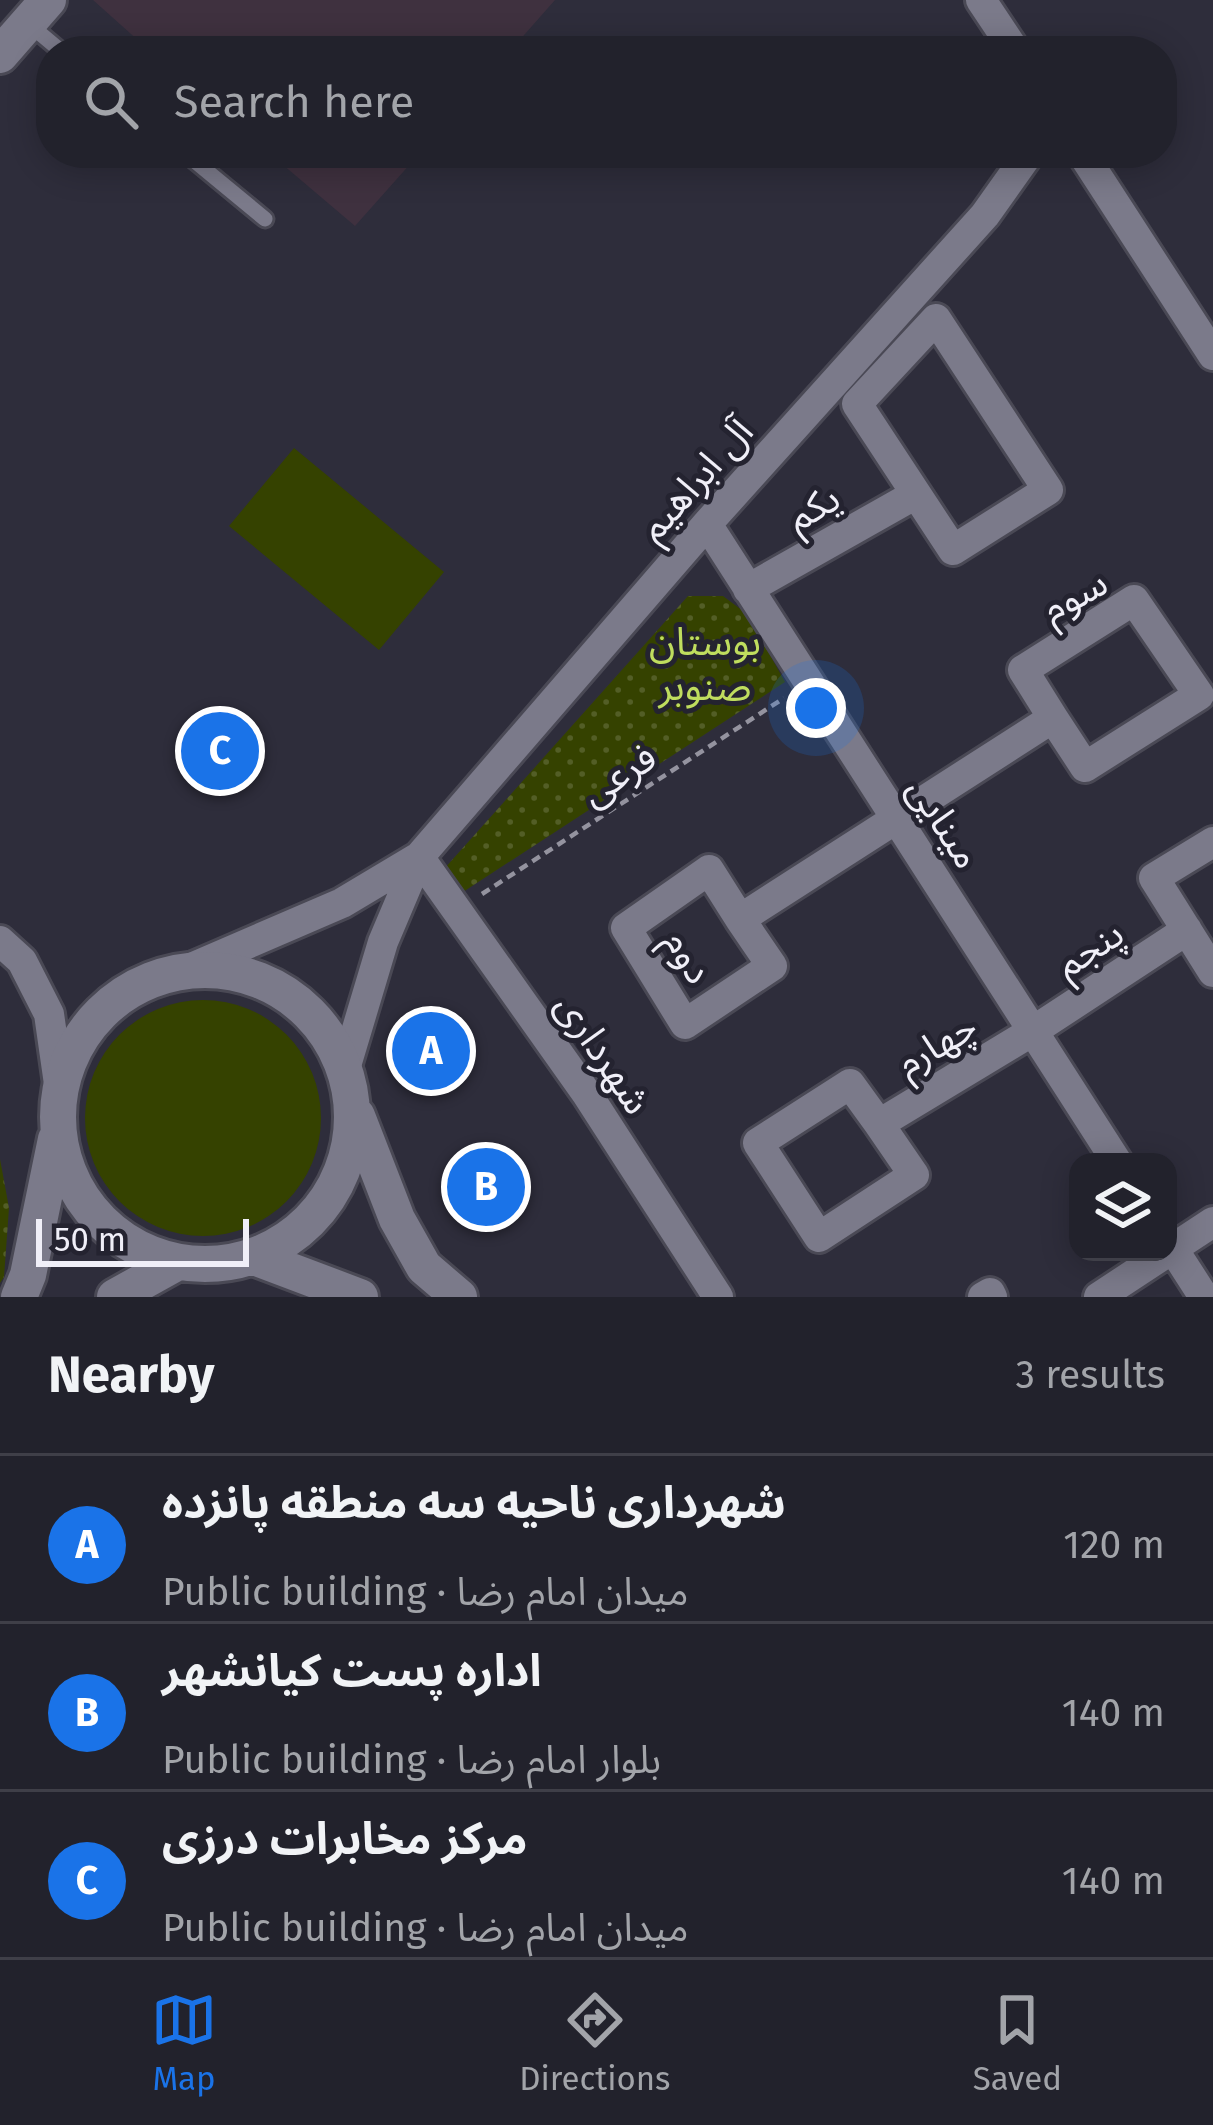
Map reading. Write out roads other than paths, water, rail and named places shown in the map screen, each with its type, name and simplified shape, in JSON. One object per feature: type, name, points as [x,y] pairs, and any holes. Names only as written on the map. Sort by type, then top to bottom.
[{"type":"main road","points":[[0,55],[38,7]]},
{"type":"main road","points":[[19,1297],[28,1275],[58,1130],[60,1091],[70,1057],[89,1026],[116,1000],[147,982],[182,972],[223,971],[263,981],[298,1002],[326,1032],[345,1069],[353,1106],[397,1219],[424,1267],[459,1297]]},
{"type":"main road","points":[[58,1130],[66,1167],[83,1201],[109,1230],[141,1250],[178,1262],[216,1264],[254,1256],[288,1239],[317,1214],[338,1182],[350,1145],[353,1106]]},
{"type":"main road","points":[[254,1256],[360,1297]]},
{"type":"main road","points":[[115,1297],[178,1262]]},
{"type":"street","points":[[981,0],[1006,36]]},
{"type":"street","name":"آل ابراهیم","points":[[419,857],[706,524],[985,215],[1018,168]]},
{"type":"street","points":[[1092,168],[1213,355]]},
{"type":"street","points":[[936,320],[1048,490],[953,550],[916,494],[857,404],[936,320]]},
{"type":"street","name":"یکم","points":[[748,589],[916,494]]},
{"type":"street","name":"مینایی","points":[[706,524],[1112,1153]]},
{"type":"street","name":"سوم","points":[[1134,600],[1199,694],[1085,767],[1053,718],[1023,670],[1134,600]]},
{"type":"street","points":[[896,818],[1053,718]]},
{"type":"street","name":"دوم","points":[[740,920],[896,818]]},
{"type":"street","name":"پنجم","points":[[1213,842],[1154,878],[1213,972]]},
{"type":"street","points":[[182,972],[341,903],[419,857]]},
{"type":"street","points":[[345,1069],[383,942],[419,857]]},
{"type":"street","name":"شهرداری","points":[[419,857],[587,1094],[718,1297]]},
{"type":"street","name":"دوم","points":[[709,871],[740,920],[772,966],[685,1024],[626,928],[709,871]]},
{"type":"street","name":"پنجم","points":[[1033,1031],[1186,930]]},
{"type":"street","points":[[0,941],[22,961],[49,1014],[60,1091]]},
{"type":"street","name":"چهارم","points":[[879,1124],[1033,1031]]},
{"type":"street","name":"چهارم","points":[[850,1084],[879,1124],[914,1175],[819,1238],[758,1142],[850,1084]]},
{"type":"street","points":[[1177,1242],[1213,1222]]},
{"type":"street","points":[[1177,1254],[1204,1297]]},
{"type":"street","points":[[1100,1297],[1149,1261]]},
{"type":"lane","points":[[38,7],[53,36]]},
{"type":"lane","points":[[203,168],[266,219]]},
{"type":"place","name":"مرکز مخابرات درزی","points":[[220,751]]},
{"type":"place","name":"شهرداری ناحیه سه منطقه پانزده","points":[[431,1051]]},
{"type":"place","name":"اداره پست کیانشهر","points":[[486,1187]]},
{"type":"park label","name":"بوستان صنوبر","points":[[705,664]]}]
